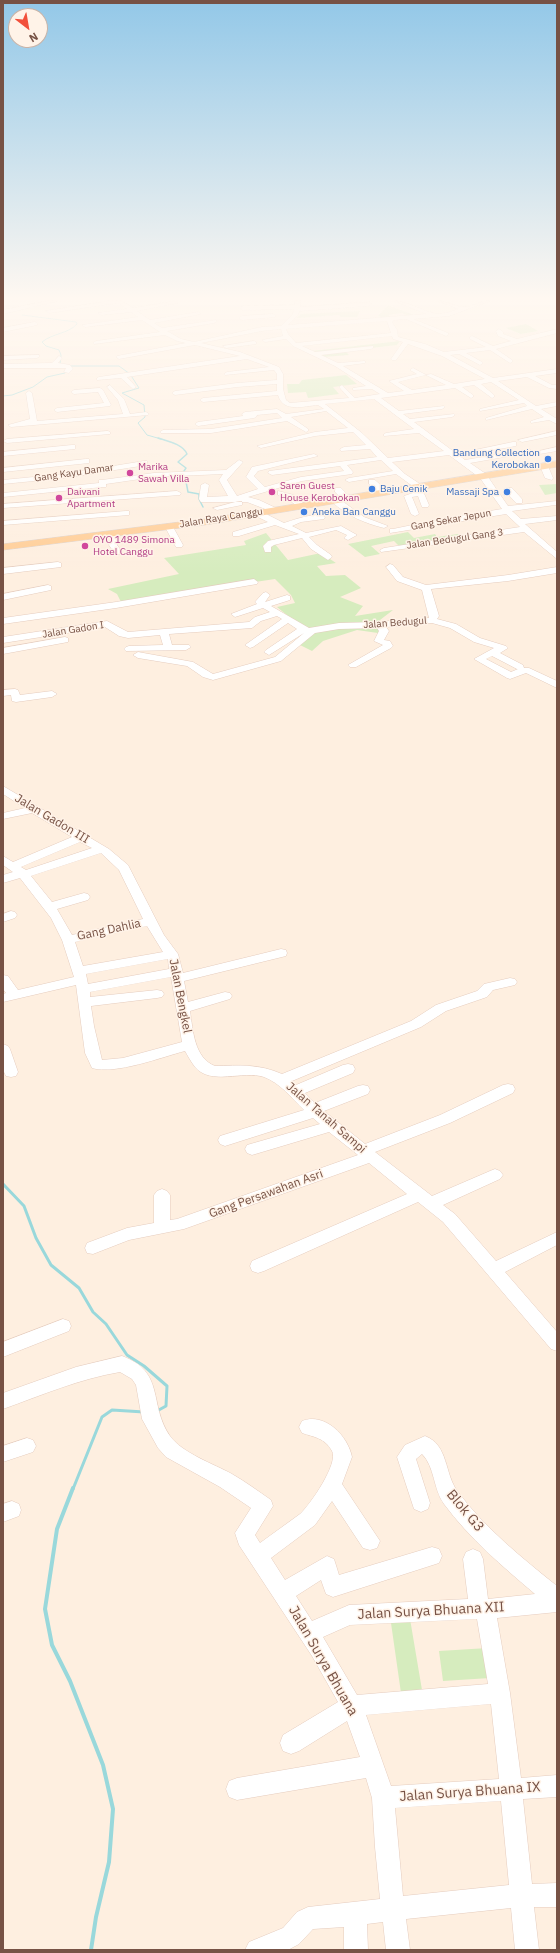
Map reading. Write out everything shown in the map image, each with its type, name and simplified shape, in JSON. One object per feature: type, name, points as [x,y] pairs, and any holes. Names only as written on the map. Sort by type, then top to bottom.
[{"type":"main road","name":"Jalan Raya Canggu","points":[[3,547],[169,527],[383,492],[419,490],[483,476],[557,464]]},
{"type":"street","points":[[57,410],[108,405],[101,398],[100,392]]},
{"type":"street","points":[[115,392],[124,405],[127,416]]},
{"type":"street","points":[[175,393],[182,392]]},
{"type":"street","points":[[203,400],[259,392]]},
{"type":"street","points":[[251,401],[273,392]]},
{"type":"street","points":[[270,404],[279,392]]},
{"type":"street","points":[[280,392],[277,409],[282,415],[306,430]]},
{"type":"street","points":[[290,392],[320,403],[353,430],[419,490],[425,505]]},
{"type":"street","points":[[347,392],[354,400]]},
{"type":"street","points":[[381,392],[386,395]]},
{"type":"street","points":[[320,403],[354,400],[402,392]]},
{"type":"street","points":[[465,392],[471,396]]},
{"type":"street","points":[[488,392],[492,396]]},
{"type":"street","points":[[510,392],[550,417],[555,424]]},
{"type":"street","points":[[11,425],[34,420],[29,393]]},
{"type":"street","points":[[334,393],[343,401]]},
{"type":"street","points":[[101,398],[118,396]]},
{"type":"street","points":[[375,397],[392,405],[399,413],[424,429],[483,476],[510,512],[526,530],[557,556]]},
{"type":"street","points":[[482,410],[557,404]]},
{"type":"street","points":[[489,417],[530,405]]},
{"type":"street","points":[[399,413],[442,407]]},
{"type":"street","points":[[198,421],[329,410]]},
{"type":"street","points":[[11,425],[146,414]]},
{"type":"street","points":[[163,432],[211,431],[282,415]]},
{"type":"street","points":[[410,421],[452,415]]},
{"type":"street","points":[[533,422],[550,417]]},
{"type":"street","points":[[4,444],[11,438],[11,425]]},
{"type":"street","points":[[12,433],[95,427]]},
{"type":"street","points":[[386,435],[424,429]]},
{"type":"street","points":[[261,446],[322,433],[353,430]]},
{"type":"street","points":[[4,444],[108,433]]},
{"type":"street","points":[[522,440],[557,433]]},
{"type":"street","points":[[4,444],[56,445]]},
{"type":"street","points":[[272,473],[385,459],[454,453],[513,444]]},
{"type":"street","points":[[3,454],[72,447]]},
{"type":"street","points":[[344,449],[372,447]]},
{"type":"street","points":[[465,462],[557,449]]},
{"type":"street","points":[[3,461],[67,454]]},
{"type":"street","points":[[262,490],[251,479],[250,475],[252,472],[260,467],[314,456]]},
{"type":"street","points":[[298,459],[308,468]]},
{"type":"street","points":[[3,470],[86,461]]},
{"type":"street","points":[[223,480],[228,472],[239,462]]},
{"type":"street","name":"Gang Kayu Damar","points":[[3,482],[92,475],[144,463]]},
{"type":"street","points":[[342,464],[349,477]]},
{"type":"street","points":[[544,466],[549,478]]},
{"type":"street","points":[[3,495],[103,484],[181,473],[228,472]]},
{"type":"street","points":[[205,486],[203,499],[236,497],[304,479],[349,477],[398,472]]},
{"type":"street","points":[[3,488],[92,475],[109,476]]},
{"type":"street","points":[[195,480],[223,480]]},
{"type":"street","points":[[223,480],[236,497],[262,504],[273,510]]},
{"type":"street","points":[[372,482],[383,492]]},
{"type":"street","points":[[338,490],[346,498]]},
{"type":"street","points":[[415,514],[408,496],[419,490]]},
{"type":"street","points":[[509,490],[519,502]]},
{"type":"street","points":[[3,506],[177,493]]},
{"type":"street","points":[[286,493],[302,505]]},
{"type":"street","points":[[217,508],[250,500]]},
{"type":"street","points":[[335,500],[345,509],[361,519],[384,526]]},
{"type":"street","points":[[510,512],[519,502],[536,500]]},
{"type":"street","points":[[488,507],[510,512],[555,511]]},
{"type":"street","points":[[3,516],[88,510]]},
{"type":"street","points":[[429,530],[510,512],[555,511]]},
{"type":"street","name":"Gang Sekar Jepun","points":[[393,531],[446,520],[510,512]]},
{"type":"street","points":[[3,523],[126,513]]},
{"type":"street","points":[[257,513],[274,522],[286,525],[301,532],[314,547],[328,557]]},
{"type":"street","points":[[286,525],[299,520],[321,517]]},
{"type":"street","points":[[236,534],[274,522]]},
{"type":"street","points":[[169,527],[179,545]]},
{"type":"street","points":[[268,550],[266,546],[271,543],[338,528],[353,535],[348,538]]},
{"type":"street","name":"Jalan Bedugul Gang 3","points":[[384,550],[526,530]]},
{"type":"street","points":[[116,534],[113,545],[118,552]]},
{"type":"street","points":[[3,567],[21,565]]},
{"type":"street","points":[[3,571],[58,565]]},
{"type":"street","points":[[390,567],[395,575],[404,581],[426,588],[557,570]]},
{"type":"street","points":[[3,621],[116,605],[254,582]]},
{"type":"street","points":[[3,597],[48,588]]},
{"type":"street","name":"Jalan Bedugul","points":[[307,630],[339,626],[380,625],[432,620],[434,616],[426,588]]},
{"type":"street","points":[[266,596],[258,601],[307,630]]},
{"type":"street","points":[[235,614],[287,598]]},
{"type":"street","name":"Jalan Gadon I","points":[[3,640],[107,624],[126,635],[252,624],[258,619],[278,613]]},
{"type":"street","points":[[250,645],[288,619]]},
{"type":"street","points":[[432,620],[453,626],[477,640],[503,648],[479,659],[510,676],[526,670],[557,685]]},
{"type":"street","points":[[352,665],[388,646],[387,643],[379,641],[384,631],[380,625]]},
{"type":"street","points":[[269,652],[307,630]]},
{"type":"street","points":[[138,655],[190,664],[206,675],[213,677],[273,662],[283,656],[307,630]]},
{"type":"street","points":[[164,631],[168,648]]},
{"type":"street","points":[[3,651],[65,640]]},
{"type":"street","points":[[128,649],[186,647]]},
{"type":"street","points":[[494,653],[520,667]]},
{"type":"street","points":[[3,693],[15,692],[16,699],[52,694]]},
{"type":"street","name":"Jalan Gadon III","points":[[3,789],[116,859],[124,868],[143,907]]},
{"type":"street","points":[[3,816],[34,809]]},
{"type":"street","points":[[3,879],[16,868],[82,837]]},
{"type":"street","points":[[16,868],[102,849]]},
{"type":"street","points":[[16,868],[50,907],[68,940],[81,985],[92,1053],[97,1065],[123,1063],[189,1045]]},
{"type":"street","points":[[50,907],[84,897]]},
{"type":"street","name":"Jalan Bengkel","points":[[143,907],[158,936],[172,954],[177,974],[189,1045]]},
{"type":"street","name":"Gang Dahlia","points":[[68,940],[109,929],[151,921]]},
{"type":"street","points":[[3,979],[8,996],[81,985],[177,974],[281,953]]},
{"type":"street","points":[[81,985],[172,954]]},
{"type":"street","points":[[282,1080],[416,1024],[435,1011],[482,994],[489,987],[510,982]]},
{"type":"street","points":[[81,985],[157,994]]},
{"type":"street","points":[[183,1008],[225,996]]},
{"type":"street","name":"Jalan Tanah Sampi","points":[[189,1045],[196,1059],[206,1068],[214,1071],[251,1070],[265,1072],[282,1080],[296,1091],[331,1126],[425,1199],[462,1232],[493,1270],[554,1336]]},
{"type":"street","points":[[3,1049],[11,1072]]},
{"type":"street","points":[[296,1091],[348,1069]]},
{"type":"street","name":"Gang Persawahan Asri","points":[[93,1248],[127,1234],[178,1225],[230,1208],[366,1154],[508,1089]]},
{"type":"street","points":[[225,1140],[315,1110],[362,1090]]},
{"type":"street","points":[[252,1149],[331,1126]]},
{"type":"street","points":[[258,1266],[425,1199],[494,1175]]},
{"type":"street","points":[[162,1195],[162,1228]]},
{"type":"street","points":[[493,1270],[557,1238]]},
{"type":"street","points":[[3,1350],[63,1326]]},
{"type":"street","name":"Jalan Surya Bhuana","points":[[3,1401],[51,1382],[96,1368],[122,1364],[138,1374],[144,1383],[151,1419],[164,1442],[172,1451],[227,1481],[264,1506],[244,1535],[309,1633],[352,1706],[374,1766],[383,1798],[386,1847],[398,1950]]},
{"type":"street","points":[[258,1556],[308,1519],[332,1485],[343,1461],[344,1456],[342,1451],[327,1432],[308,1426]]},
{"type":"street","name":"Blok G3","points":[[421,1503],[406,1457],[409,1452],[420,1445],[425,1444],[434,1453],[437,1459],[443,1484],[451,1498],[484,1534],[522,1570],[557,1599]]},
{"type":"street","points":[[3,1454],[27,1446]]},
{"type":"street","points":[[332,1485],[370,1541]]},
{"type":"street","points":[[282,1593],[328,1566],[333,1587],[432,1556]]},
{"type":"street","points":[[473,1560],[500,1693],[512,1788],[520,1895],[527,1950]]},
{"type":"street","name":"Jalan Surya Bhuana XII","points":[[309,1633],[349,1615],[408,1611],[482,1609],[557,1602]]},
{"type":"street","points":[[291,1743],[352,1706],[500,1693]]},
{"type":"street","points":[[237,1789],[374,1766]]},
{"type":"street","name":"Jalan Surya Bhuana IX","points":[[383,1798],[557,1786]]},
{"type":"street","points":[[257,1950],[292,1935],[306,1920],[316,1917],[355,1915],[393,1909],[520,1895],[557,1895]]},
{"type":"street","points":[[355,1915],[356,1950]]},
{"type":"green space","points":[[306,392],[337,392],[339,394],[308,398]]},
{"type":"green space","points":[[557,484],[557,493],[545,495],[539,485]]},
{"type":"green space","points":[[408,532],[414,538],[435,534],[437,537],[458,534],[463,537],[399,546],[394,541],[371,546],[380,554],[365,557],[348,544]]},
{"type":"green space","points":[[266,533],[288,560],[321,553],[336,563],[317,566],[326,576],[345,575],[361,588],[340,597],[363,606],[355,616],[393,610],[380,620],[382,624],[378,633],[357,630],[323,641],[312,651],[296,643],[309,633],[277,607],[295,603],[291,595],[275,579],[121,602],[117,594],[108,589],[179,574],[164,558],[246,545],[244,541]]},
{"type":"green space","points":[[408,1607],[422,1690],[401,1693],[389,1609]]},
{"type":"green space","points":[[488,1648],[490,1678],[443,1681],[439,1651]]},
{"type":"waterway","points":[[3,396],[20,392]]},
{"type":"waterway","points":[[125,392],[122,393],[144,405],[145,417],[138,423],[147,435],[161,439]]},
{"type":"waterway","points":[[158,438],[174,443],[182,448],[187,454],[178,462],[186,468],[184,471],[188,492],[199,494],[199,499],[203,507]]},
{"type":"waterway","points":[[3,1184],[24,1206],[36,1238],[51,1265],[79,1288],[93,1312],[106,1324],[127,1355],[144,1366],[167,1386],[166,1406],[157,1411]]},
{"type":"waterway","points":[[73,1489],[102,1417],[112,1410],[144,1412]]},
{"type":"waterway","points":[[73,1488],[57,1529],[45,1609],[52,1645],[70,1681],[103,1765],[113,1809],[109,1862],[96,1917],[91,1950]]},
{"type":"place","name":"Bandung Collection Kerobokan","points":[[548,459]]},
{"type":"place","name":"Marika Sawah Villa","points":[[130,473]]},
{"type":"place","name":"Baju Cenik","points":[[372,489]]},
{"type":"place","name":"Saren Guest House Kerobokan","points":[[272,492]]},
{"type":"place","name":"Massaji Spa","points":[[507,492]]},
{"type":"place","name":"Daivani Apartment","points":[[59,498]]},
{"type":"place","name":"Aneka Ban Canggu","points":[[304,512]]},
{"type":"place","name":"OYO 1489 Simona Hotel Canggu","points":[[85,546]]}]
